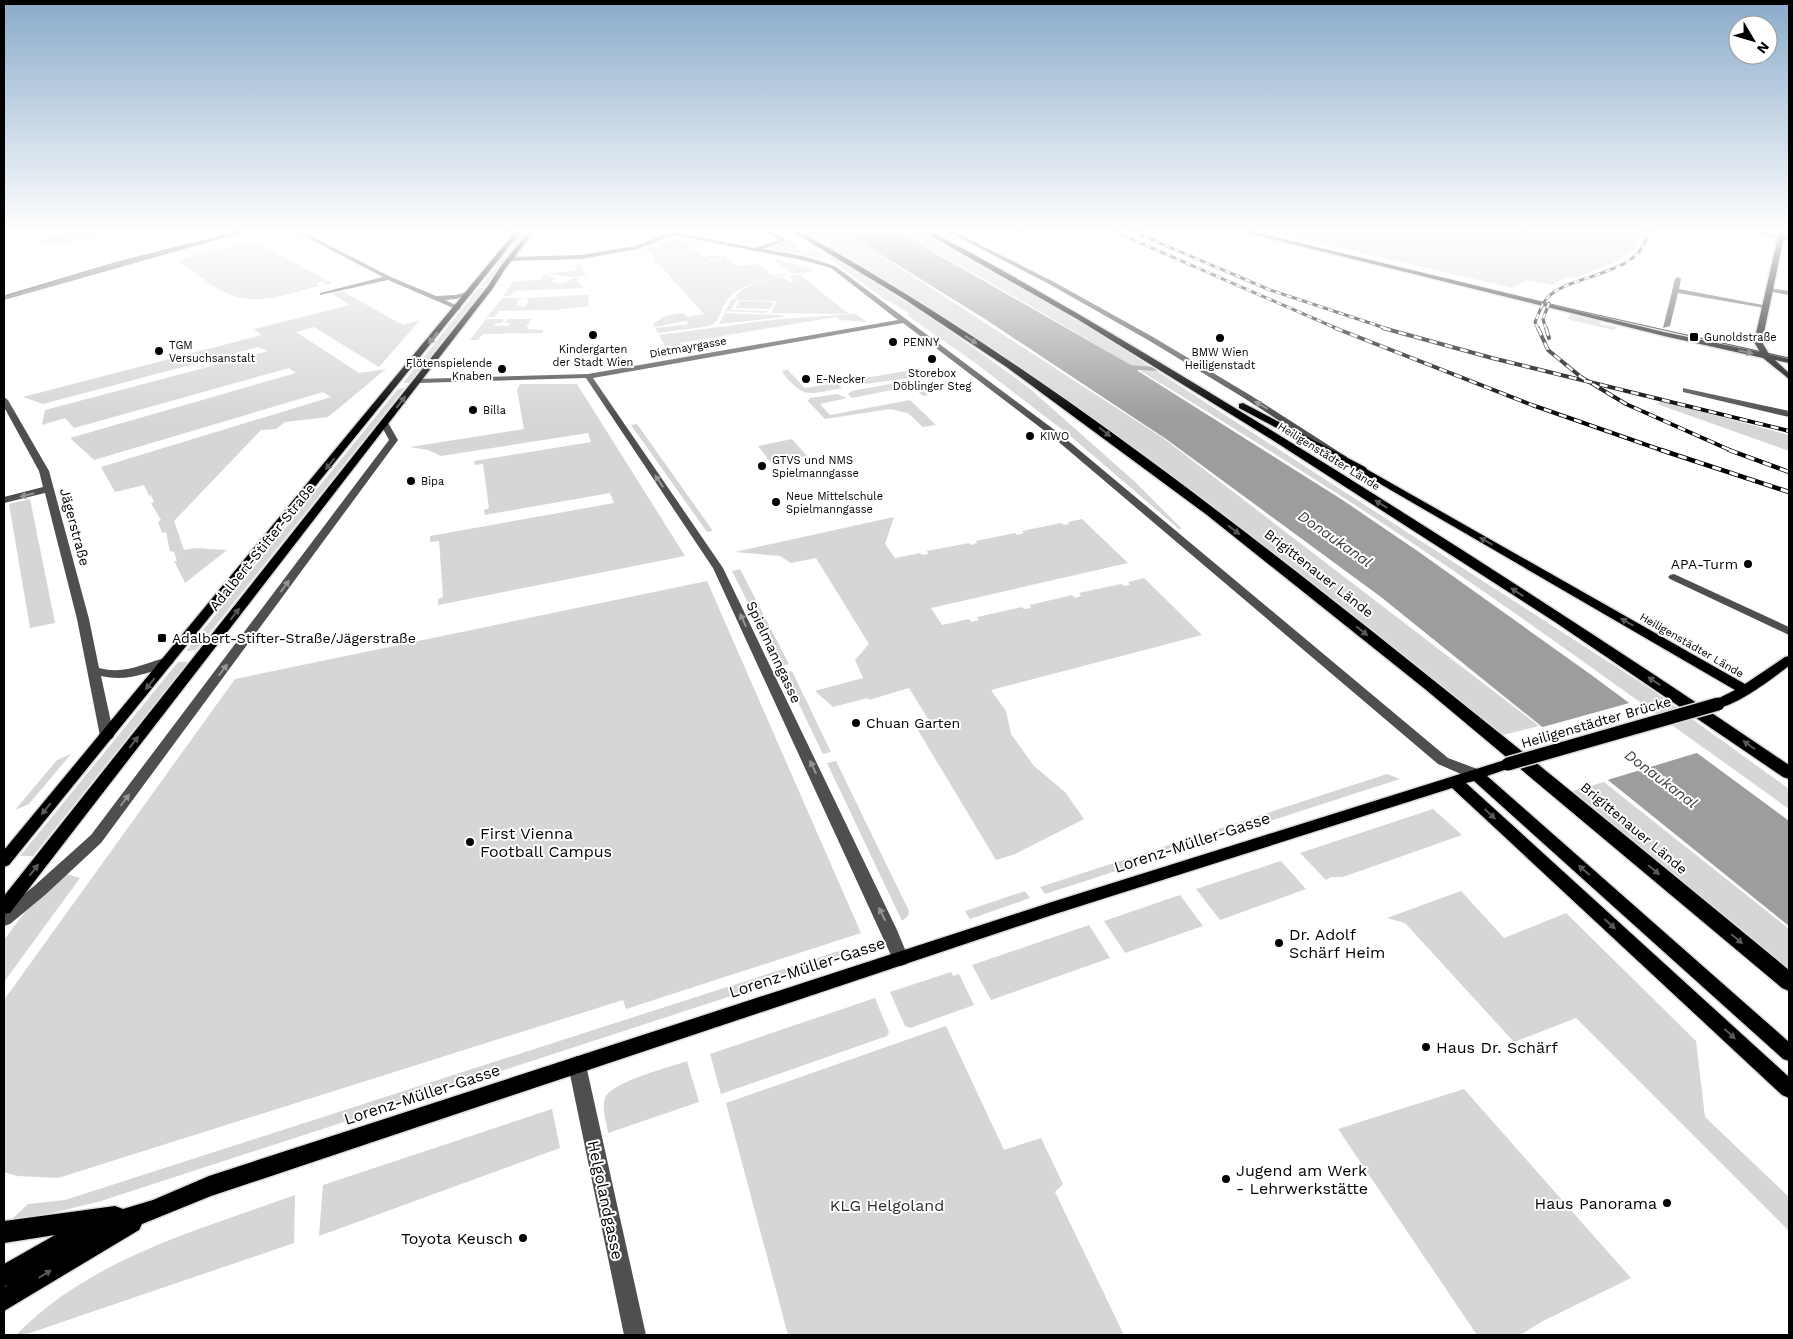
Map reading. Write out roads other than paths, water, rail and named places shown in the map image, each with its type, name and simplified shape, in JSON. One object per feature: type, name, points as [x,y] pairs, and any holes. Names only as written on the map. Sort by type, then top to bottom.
[{"type":"highway","name":"Brigittenauer Lände","points":[[900,294],[1099,427],[1271,558],[1532,767],[1789,982]]},
{"type":"highway","name":"Heiligenstädter Lände","points":[[1043,294],[1128,344],[1427,533],[1718,707],[1789,772]]},
{"type":"highway","points":[[1128,344],[1361,469]]},
{"type":"main road","name":"Adalbert-Stifter-Straße","points":[[4,861],[469,294]]},
{"type":"main road","name":"Adalbert-Stifter-Straße","points":[[4,908],[485,294]]},
{"type":"main road","points":[[1502,294],[1664,334],[1789,361]]},
{"type":"main road","points":[[1531,294],[1789,353]]},
{"type":"main road","points":[[1768,294],[1758,342],[1766,356],[1789,377]]},
{"type":"main road","name":"Heiligenstädter Lände","points":[[1361,469],[1745,690]]},
{"type":"main road","points":[[1718,707],[1789,660]]},
{"type":"main road","name":"Heiligenstädter Brücke","points":[[1476,774],[1718,707]]},
{"type":"main road","points":[[1476,774],[1789,1053]]},
{"type":"main road","name":"Lorenz-Müller-Gasse","points":[[4,1276],[62,1243],[96,1228],[154,1210],[209,1186],[901,959],[970,934],[1476,774]]},
{"type":"main road","points":[[1454,781],[1789,1089]]},
{"type":"main road","points":[[4,1232],[154,1210]]},
{"type":"main road","name":"Lorenz-Müller-Gasse","points":[[4,1300],[154,1210]]},
{"type":"street","points":[[424,294],[458,308]]},
{"type":"street","points":[[432,298],[456,297],[465,294]]},
{"type":"street","points":[[867,294],[1057,436],[1443,761],[1476,774]]},
{"type":"street","name":"Heiligenstädter Lände","points":[[1069,294],[1139,332],[1292,424],[1361,469]]},
{"type":"street","points":[[1666,326],[1675,294]]},
{"type":"street","points":[[1701,294],[1765,306]]},
{"type":"street","name":"Dietmayrgasse","points":[[418,381],[588,376],[902,321]]},
{"type":"street","name":"Spielmanngasse","points":[[588,376],[718,568],[901,959]]},
{"type":"street","points":[[1686,390],[1789,414]]},
{"type":"street","name":"Jägerstraße","points":[[4,400],[44,471],[83,619],[107,736]]},
{"type":"street","points":[[4,919],[39,891],[96,839],[394,440],[384,423]]},
{"type":"street","points":[[4,500],[49,489]]},
{"type":"street","points":[[1674,576],[1789,631]]},
{"type":"street","points":[[92,670],[114,676],[130,675],[168,661]]},
{"type":"street","points":[[1443,761],[1454,781]]},
{"type":"street","name":"Helgolandgasse","points":[[577,1065],[636,1335]]},
{"type":"water","name":"Donaukanal","points":[[945,294],[1007,294],[1138,369],[1138,371],[1341,499],[1419,552],[1590,674],[1789,821],[1789,926],[1381,597],[1166,439]]},
{"type":"waterway","points":[[1128,367],[1155,369]]},
{"type":"tram line","points":[[4,296],[9,294]]},
{"type":"tram line","points":[[1511,294],[1789,358]]},
{"type":"railway","points":[[1259,294],[1338,329]]},
{"type":"railway","points":[[1284,294],[1388,329]]},
{"type":"railway","points":[[1538,329],[1535,322],[1543,304],[1551,294]]},
{"type":"railway","points":[[1546,329],[1543,319],[1549,303]]},
{"type":"railway","points":[[1335,328],[1532,405],[1663,451]]},
{"type":"railway","points":[[1383,328],[1589,382]]},
{"type":"railway","points":[[1538,328],[1548,350],[1589,382]]},
{"type":"railway","points":[[1546,328],[1549,338]]},
{"type":"railway","points":[[1589,382],[1789,431]]},
{"type":"railway","points":[[1589,382],[1626,404],[1732,451]]},
{"type":"railway","points":[[1729,450],[1789,472]]},
{"type":"railway","points":[[1663,451],[1789,492]]},
{"type":"place","name":"Kindergarten der Stadt Wien","points":[[593,335]]},
{"type":"place","name":"Gunoldstraße","points":[[1694,337]]},
{"type":"place","name":"BMW Wien Heiligenstadt","points":[[1220,338]]},
{"type":"place","name":"PENNY","points":[[893,342]]},
{"type":"place","name":"TGM Versuchsanstalt","points":[[159,351]]},
{"type":"place","name":"Storebox Döblinger Steg","points":[[932,359]]},
{"type":"place","name":"Flötenspielende Knaben","points":[[502,369]]},
{"type":"place","name":"E-Necker","points":[[806,379]]},
{"type":"place","name":"Billa","points":[[473,410]]},
{"type":"place","name":"KIWO","points":[[1030,436]]},
{"type":"place","name":"GTVS und NMS Spielmanngasse","points":[[762,466]]},
{"type":"place","name":"Bipa","points":[[411,481]]},
{"type":"place","name":"Neue Mittelschule Spielmanngasse","points":[[776,502]]},
{"type":"place","name":"APA-Turm","points":[[1748,564]]},
{"type":"place","name":"Adalbert-Stifter-Straße/Jägerstraße","points":[[162,638]]},
{"type":"place","name":"Chuan Garten","points":[[856,723]]},
{"type":"place","name":"First Vienna Football Campus","points":[[470,842]]},
{"type":"place","name":"Dr. Adolf Schärf Heim","points":[[1279,943]]},
{"type":"place","name":"Haus Dr. Schärf","points":[[1426,1047]]},
{"type":"place","name":"Jugend am Werk - Lehrwerkstätte","points":[[1226,1179]]},
{"type":"place","name":"Haus Panorama","points":[[1667,1203]]},
{"type":"place","name":"Toyota Keusch","points":[[523,1238]]},
{"type":"park label","name":"KLG Helgoland","points":[[887,1205]]}]
